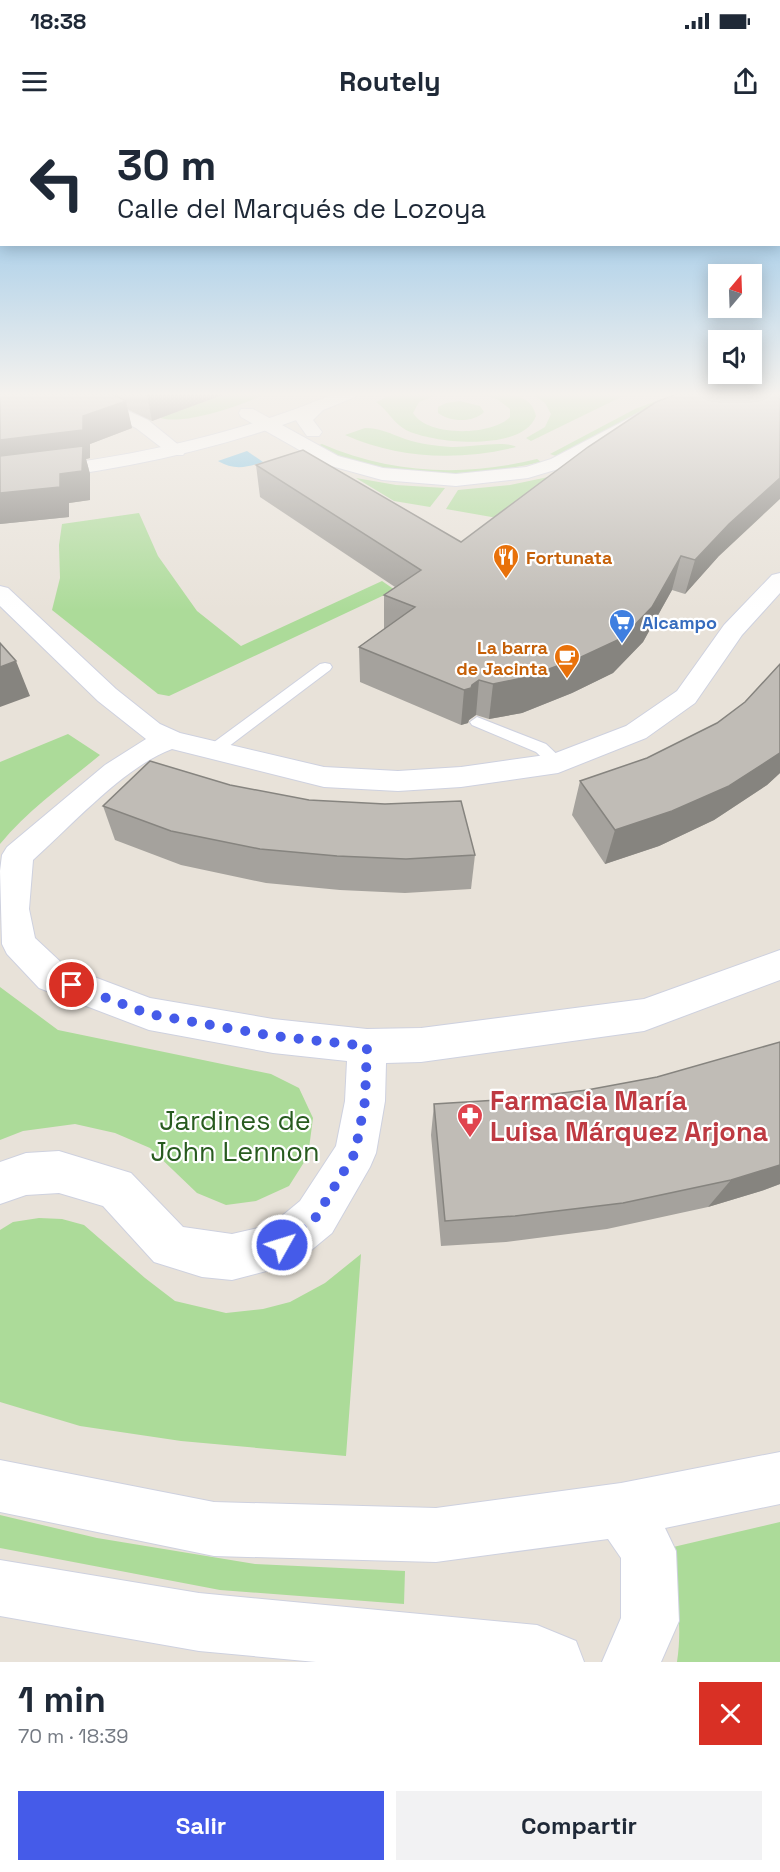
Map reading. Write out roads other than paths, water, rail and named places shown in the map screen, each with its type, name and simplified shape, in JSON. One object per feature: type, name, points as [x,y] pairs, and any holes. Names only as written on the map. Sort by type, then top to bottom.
[{"type":"street","points":[[0,478],[104,466]]},
{"type":"street","points":[[353,466],[382,474],[456,480],[500,477],[548,466]]},
{"type":"street","points":[[0,593],[107,695],[150,730],[171,740],[211,752],[288,770],[362,780],[461,777],[558,763],[636,732],[686,697],[733,630],[780,580]]},
{"type":"street","points":[[171,740],[146,750],[101,784],[18,855],[12,909],[19,944],[52,977],[149,1014],[273,1036],[367,1046],[421,1046],[644,1015],[780,965]]},
{"type":"street","points":[[0,1183],[26,1174],[59,1172],[116,1188],[170,1246],[202,1254],[232,1257],[282,1245],[316,1217],[355,1153],[365,1101],[367,1046]]},
{"type":"street","points":[[0,1486],[214,1529],[436,1535],[621,1510],[780,1478]]},
{"type":"street","points":[[621,1510],[648,1551],[650,1621],[632,1662]]},
{"type":"street","points":[[0,1588],[199,1622],[537,1653],[555,1662]]},
{"type":"lane","points":[[211,752],[325,667]]},
{"type":"lane","points":[[477,722],[541,748],[558,763]]},
{"type":"place","name":"Fortunata","points":[[506,580]]},
{"type":"place","name":"Alcampo","points":[[622,645]]},
{"type":"place","name":"La barra de Jacinta","points":[[567,680]]},
{"type":"place","name":"Farmacia María Luisa Márquez Arjona","points":[[470,1139]]},
{"type":"park label","name":"Jardines de John Lennon","points":[[235,1136]]}]
